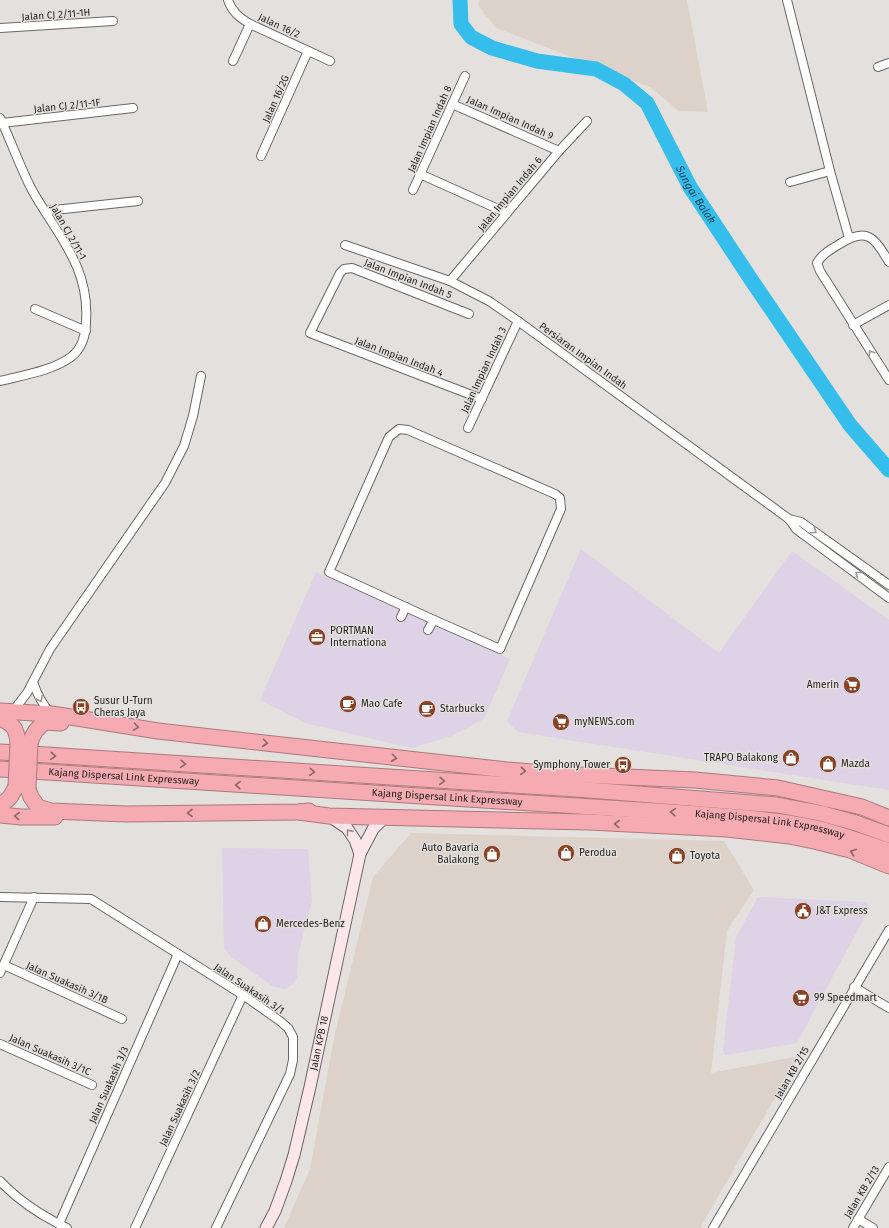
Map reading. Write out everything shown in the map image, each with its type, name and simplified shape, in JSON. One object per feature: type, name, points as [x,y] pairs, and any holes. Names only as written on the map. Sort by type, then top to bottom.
[{"type":"highway","points":[[4,713],[52,714],[158,731],[506,770],[558,774],[694,780],[778,788],[862,807],[889,818]]},
{"type":"highway","points":[[4,713],[24,743],[22,788],[38,806],[50,811],[126,814],[298,812],[328,809],[489,810],[502,808],[514,802]]},
{"type":"highway","points":[[24,743],[32,737],[37,729],[45,722],[117,724]]},
{"type":"highway","name":"Kajang Dispersal Link Expressway","points":[[0,752],[569,789],[777,805],[820,813],[856,823],[889,835]]},
{"type":"highway","name":"Kajang Dispersal Link Expressway","points":[[0,769],[671,812],[776,821],[816,828],[889,851]]},
{"type":"highway","points":[[0,804],[6,802],[22,788]]},
{"type":"highway","points":[[298,812],[328,816],[589,822],[727,830],[789,836],[814,841],[850,850],[889,866]]},
{"type":"highway","points":[[0,815],[82,817],[126,814]]},
{"type":"street","name":"Jalan 16/2","points":[[228,0],[238,16],[250,24],[330,61]]},
{"type":"street","points":[[787,0],[830,171],[849,238]]},
{"type":"street","name":"Jalan CJ 2/11-1H","points":[[0,28],[113,21]]},
{"type":"street","points":[[234,61],[250,24]]},
{"type":"street","name":"Jalan 16/2G","points":[[261,156],[308,51]]},
{"type":"street","points":[[878,67],[889,63]]},
{"type":"street","name":"Jalan Impian Indah 8","points":[[413,190],[465,76]]},
{"type":"street","name":"Jalan Impian Indah 9","points":[[452,104],[559,151]]},
{"type":"street","name":"Jalan CJ 2/11-1F","points":[[1,120],[133,108]]},
{"type":"street","name":"Jalan CJ 2/11-1","points":[[0,381],[55,366],[72,356],[80,346],[86,331],[87,311],[82,278],[70,250],[32,188],[1,120]]},
{"type":"street","name":"Jalan Impian Indah 6","points":[[450,281],[559,151],[587,121]]},
{"type":"street","points":[[790,182],[830,171]]},
{"type":"street","points":[[420,174],[507,213]]},
{"type":"street","points":[[45,211],[138,201]]},
{"type":"street","points":[[889,262],[879,246],[872,239],[862,234],[849,238],[821,256],[817,263],[820,271],[853,326],[889,380]]},
{"type":"street","name":"Persiaran Impian Indah","points":[[345,245],[450,281],[489,301],[789,519],[796,529],[889,598]]},
{"type":"street","name":"Jalan Impian Indah 5","points":[[310,333],[340,273],[344,268],[352,268],[469,314]]},
{"type":"street","points":[[853,326],[889,306]]},
{"type":"street","points":[[35,309],[86,331]]},
{"type":"street","name":"Jalan Impian Indah 3","points":[[468,428],[518,321]]},
{"type":"street","name":"Jalan Impian Indah 4","points":[[310,333],[482,398]]},
{"type":"street","points":[[4,713],[20,703],[50,649],[168,477],[184,446],[193,416],[201,376]]},
{"type":"street","points":[[398,429],[408,430],[555,494],[560,498],[561,509],[500,648],[406,607],[329,572],[389,436],[398,429]]},
{"type":"street","name":"Persiaran Impian Indah","points":[[789,519],[801,522],[889,585]]},
{"type":"street","points":[[401,617],[406,607]]},
{"type":"street","points":[[428,630],[434,620]]},
{"type":"street","points":[[33,682],[37,694],[52,714]]},
{"type":"street","points":[[328,816],[347,828],[355,840],[360,854]]},
{"type":"street","name":"Jalan KPB 18","points":[[266,1228],[275,1211],[294,1155],[360,854],[373,828],[385,817]]},
{"type":"street","name":"Jalan Suakasih 3/1","points":[[0,897],[91,899],[243,996],[288,1028],[293,1037],[293,1060],[290,1074],[216,1228]]},
{"type":"street","points":[[2,969],[34,898]]},
{"type":"street","name":"Jalan KB 2/15","points":[[713,1228],[889,930]]},
{"type":"street","name":"Jalan Suakasih 3/3","points":[[59,1224],[178,954]]},
{"type":"street","name":"Jalan Suakasih 3/1B","points":[[2,969],[122,1019]]},
{"type":"street","points":[[854,987],[889,1008]]},
{"type":"street","name":"Jalan Suakasih 3/2","points":[[135,1228],[243,996]]},
{"type":"street","name":"Jalan Suakasih 3/1C","points":[[0,1044],[92,1085]]},
{"type":"street","name":"Jalan KB 2/13","points":[[853,1228],[889,1167]]},
{"type":"street","points":[[0,1181],[11,1192],[36,1211],[67,1228]]},
{"type":"street","points":[[858,1219],[874,1228]]},
{"type":"shaded area","points":[[480,0],[687,0],[708,112],[679,111],[650,87],[496,28],[478,5]]},
{"type":"shaded area","points":[[581,549],[719,653],[792,551],[889,620],[889,790],[518,732],[507,721]]},
{"type":"shaded area","points":[[316,572],[510,659],[484,719],[451,736],[412,748],[305,723],[260,700]]},
{"type":"shaded area","points":[[411,833],[724,841],[754,890],[727,931],[711,1073],[799,1056],[700,1228],[284,1228],[310,1169],[334,1038],[373,877]]},
{"type":"shaded area","name":"Mercedes-Benz","points":[[222,848],[308,849],[312,901],[298,954],[297,977],[292,985],[285,989],[274,987],[231,957],[224,948]]},
{"type":"shaded area","points":[[758,897],[863,902],[868,904],[869,909],[797,1043],[725,1055],[723,1050],[736,937]]},
{"type":"waterway","name":"Sungai Balak","points":[[460,0],[461,24],[471,37],[492,48],[537,61],[596,69],[624,84],[647,103],[690,187],[850,425],[889,470]]},
{"type":"place","name":"PORTMAN Internationa","points":[[317,637]]},
{"type":"place","name":"Amerin","points":[[852,685]]},
{"type":"place","name":"Mao Cafe","points":[[348,704]]},
{"type":"place","name":"Susur U-Turn Cheras Jaya","points":[[81,707]]},
{"type":"place","name":"Starbucks","points":[[427,709]]},
{"type":"place","name":"myNEWS.com","points":[[561,722]]},
{"type":"place","name":"TRAPO Balakong","points":[[791,758]]},
{"type":"place","name":"Mazda","points":[[828,764]]},
{"type":"place","name":"Symphony Tower","points":[[623,765]]},
{"type":"place","name":"Perodua","points":[[566,853]]},
{"type":"place","name":"Auto Bavaria Balakong","points":[[492,854]]},
{"type":"place","name":"Toyota","points":[[677,856]]},
{"type":"place","name":"J&T Express","points":[[803,911]]},
{"type":"place","name":"Mercedes-Benz","points":[[263,924]]},
{"type":"place","name":"99 Speedmart","points":[[801,998]]}]
